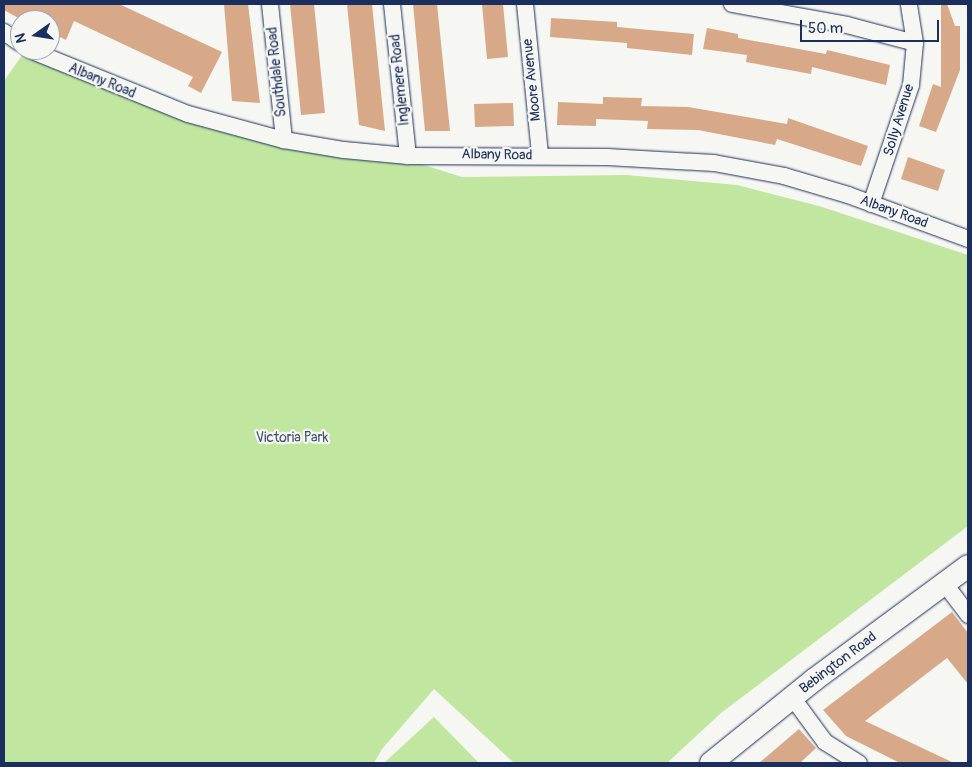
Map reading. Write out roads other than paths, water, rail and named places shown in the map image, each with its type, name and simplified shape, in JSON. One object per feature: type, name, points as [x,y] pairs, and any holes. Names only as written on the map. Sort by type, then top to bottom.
[{"type":"main road","name":"Bebington Road","points":[[712,763],[792,697],[968,566]]},
{"type":"street","name":"Southdale Road","points":[[270,4],[284,140]]},
{"type":"street","name":"Inglemere Road","points":[[392,4],[408,156]]},
{"type":"street","name":"Moore Avenue","points":[[525,4],[540,155]]},
{"type":"street","points":[[732,4],[847,25],[915,43]]},
{"type":"street","name":"Solly Avenue","points":[[871,204],[911,84],[915,43],[909,4]]},
{"type":"street","name":"Albany Road","points":[[55,60],[188,114],[284,140],[344,150],[408,156],[540,155],[714,163],[784,176],[871,204],[968,239]]},
{"type":"street","points":[[945,584],[968,615]]},
{"type":"street","points":[[792,697],[825,742],[859,763]]},
{"type":"park label","name":"Victoria Park","points":[[292,438]]}]
